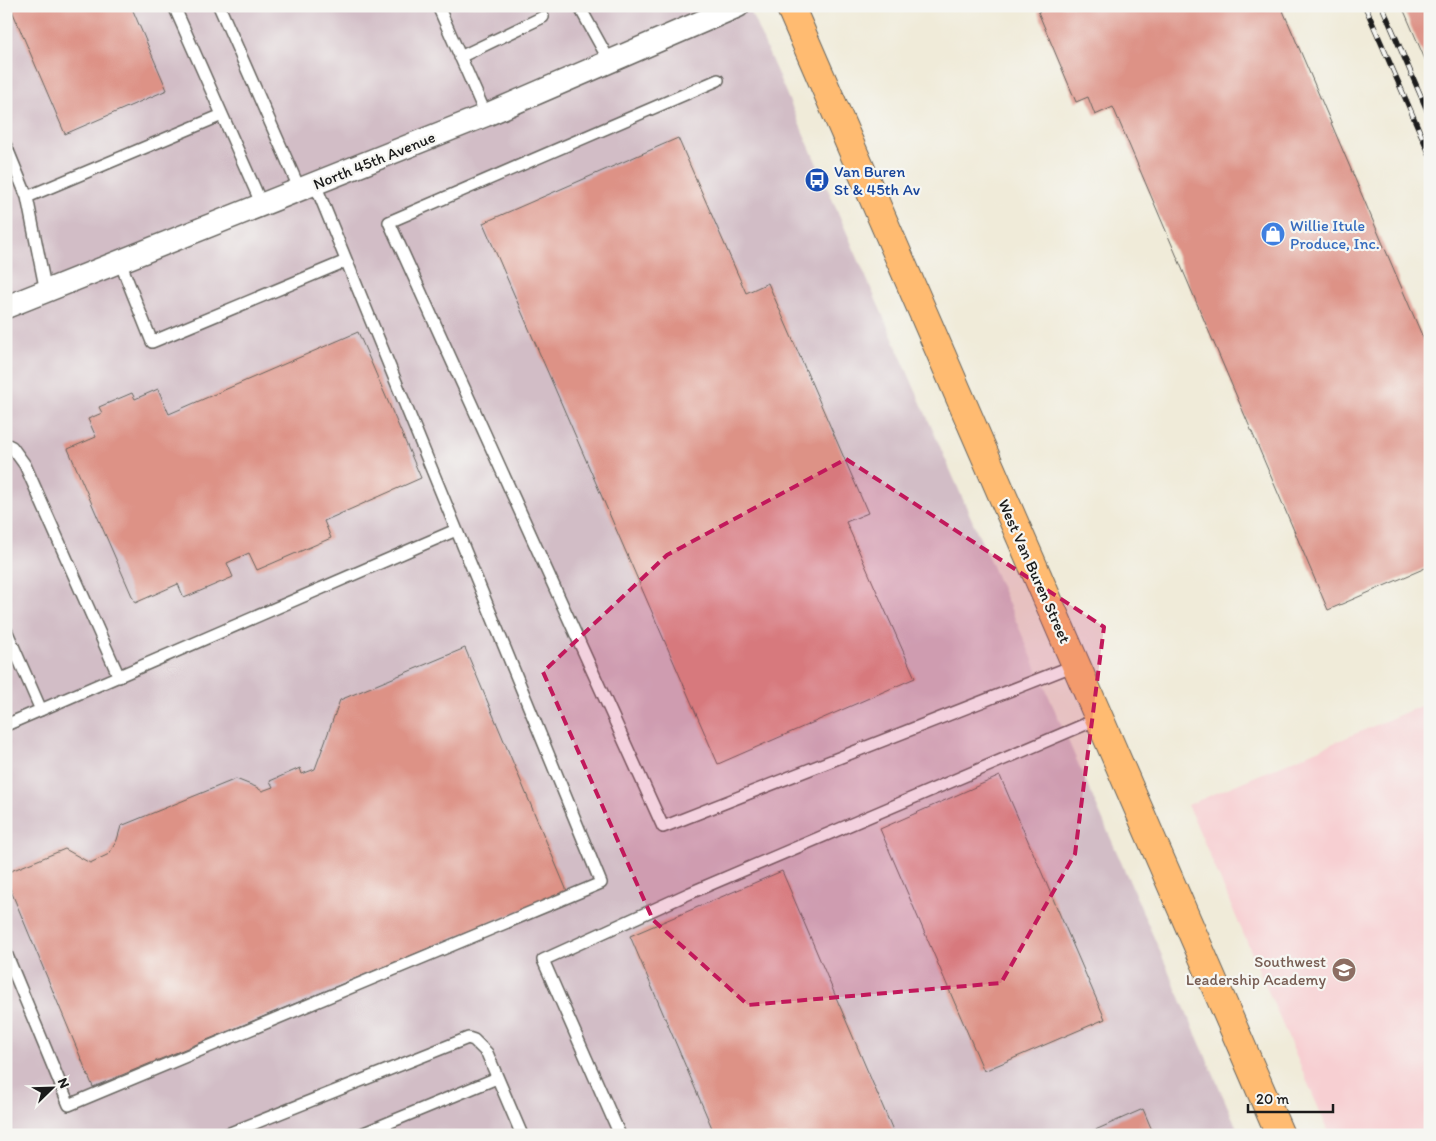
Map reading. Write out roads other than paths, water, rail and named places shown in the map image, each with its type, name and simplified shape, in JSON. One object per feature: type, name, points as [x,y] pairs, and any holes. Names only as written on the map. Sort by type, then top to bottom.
[{"type":"main road","name":"West Van Buren Street","points":[[790,6],[1280,1135]]},
{"type":"street","name":"North 45th Avenue","points":[[6,307],[486,115],[738,6]]},
{"type":"lane","points":[[174,6],[262,205]]},
{"type":"lane","points":[[6,953],[69,1105],[601,883],[346,261],[307,187],[219,6]]},
{"type":"lane","points":[[438,6],[486,115]]},
{"type":"lane","points":[[579,6],[610,62]]},
{"type":"lane","points":[[460,57],[543,18]]},
{"type":"lane","points":[[718,80],[390,222],[663,827],[1076,664]]},
{"type":"lane","points":[[27,197],[222,115]]},
{"type":"lane","points":[[6,146],[27,197],[46,292]]},
{"type":"lane","points":[[120,262],[152,342],[346,261]]},
{"type":"lane","points":[[6,444],[12,447],[25,465],[119,677]]},
{"type":"lane","points":[[6,725],[456,530]]},
{"type":"lane","points":[[6,630],[41,710]]},
{"type":"lane","points":[[620,1135],[543,960],[690,893],[1100,718]]},
{"type":"lane","points":[[225,1135],[468,1038],[482,1046],[498,1078],[520,1134]]},
{"type":"lane","points":[[359,1135],[498,1078]]},
{"type":"railway","points":[[1365,6],[1430,155]]},
{"type":"railway","points":[[1382,6],[1430,117]]},
{"type":"place","name":"Van Buren St & 45th Av","points":[[817,180]]},
{"type":"place","name":"Willie Itule Produce, Inc.","points":[[1273,234]]},
{"type":"place","name":"Southwest Leadership Academy","points":[[1344,970]]}]
